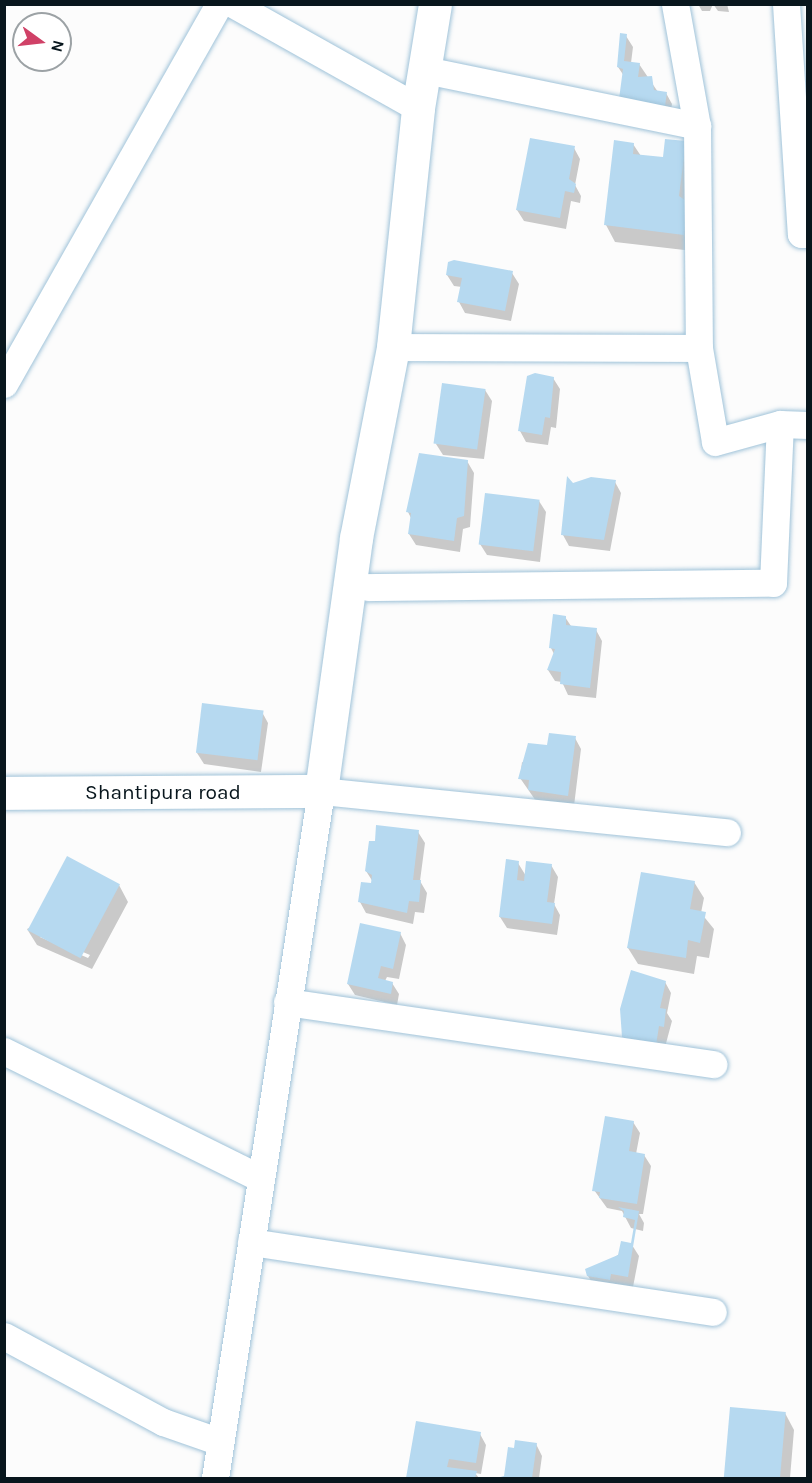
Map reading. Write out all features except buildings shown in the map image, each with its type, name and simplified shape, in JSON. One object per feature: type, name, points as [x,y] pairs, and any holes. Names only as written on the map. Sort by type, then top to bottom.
[{"type":"street","points":[[4,384],[219,4]]},
{"type":"street","points":[[233,4],[418,108]]},
{"type":"street","points":[[215,1479],[321,791],[356,538],[393,347],[418,108],[435,4]]},
{"type":"street","points":[[675,4],[697,126],[699,348],[716,442],[780,424],[807,425]]},
{"type":"street","points":[[794,18],[801,234],[807,234]]},
{"type":"street","points":[[425,70],[697,126]]},
{"type":"street","points":[[393,347],[699,348]]},
{"type":"street","points":[[368,587],[773,583],[780,424]]},
{"type":"street","points":[[321,791],[728,832]]},
{"type":"street","name":"Shantipura road","points":[[4,793],[321,791]]},
{"type":"street","points":[[287,1002],[714,1064]]},
{"type":"street","points":[[4,1051],[260,1178]]},
{"type":"street","points":[[251,1242],[713,1312]]},
{"type":"street","points":[[4,1336],[163,1422],[220,1442]]}]
